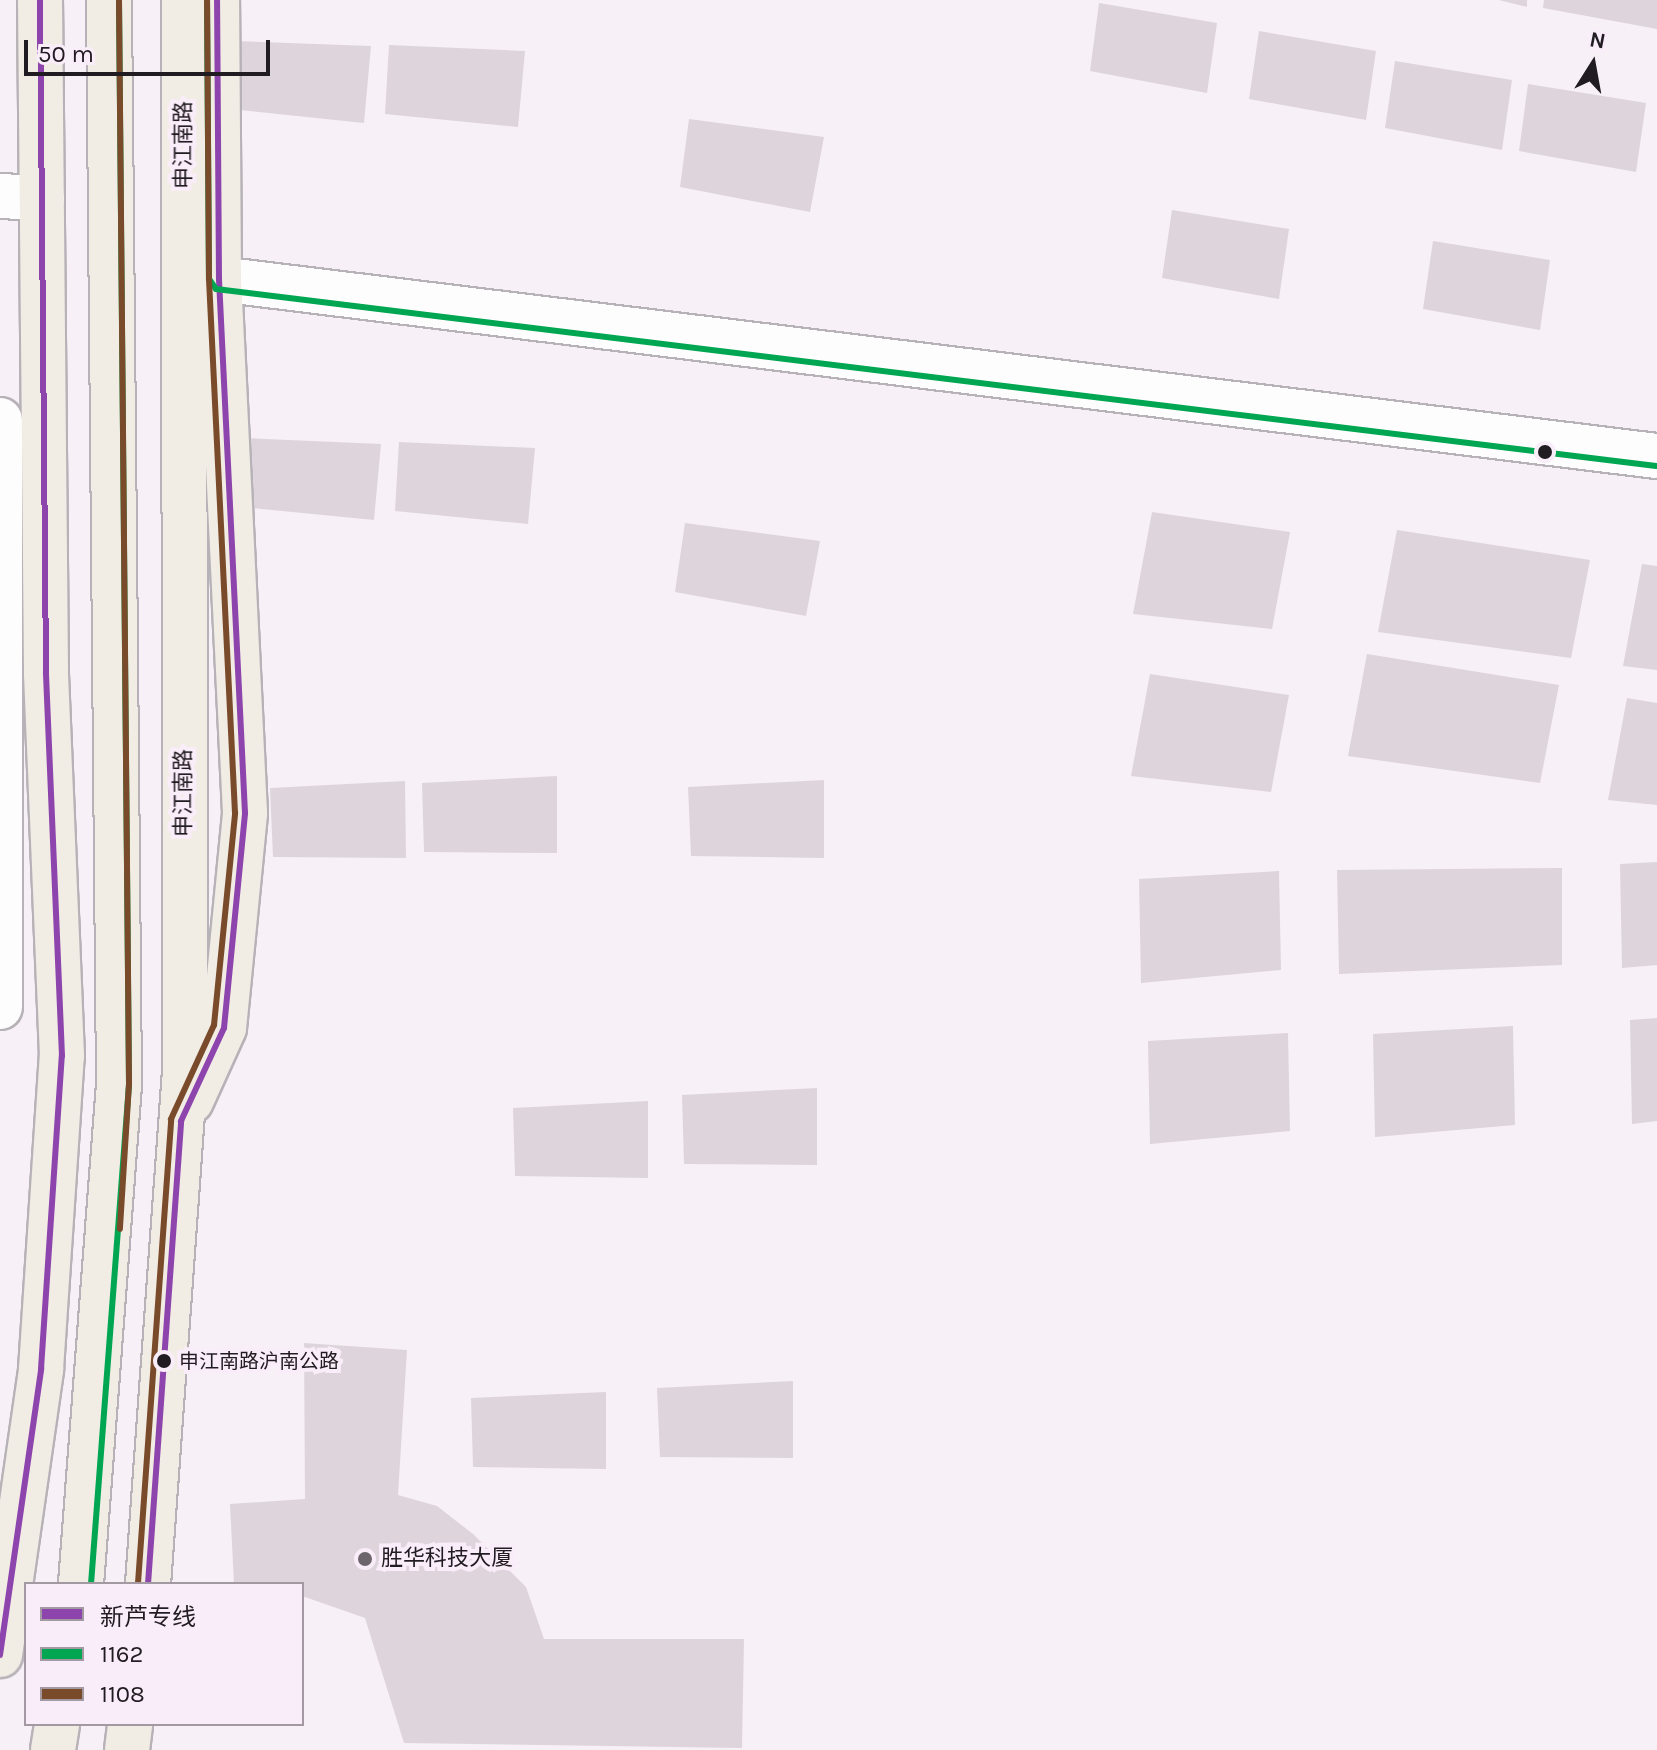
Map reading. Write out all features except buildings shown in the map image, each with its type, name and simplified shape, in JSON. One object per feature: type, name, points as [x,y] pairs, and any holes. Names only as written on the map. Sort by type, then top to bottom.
[{"type":"main road","points":[[40,0],[21,197],[62,1056],[41,1369]]},
{"type":"main road","points":[[81,1582],[119,1084],[109,0]]},
{"type":"main road","name":"申江南路","points":[[148,1582],[181,1121],[184,0]]},
{"type":"main road","points":[[181,1121],[224,1028],[245,813],[219,279],[217,0]]},
{"type":"main road","points":[[0,1655],[41,1369],[78,1199],[119,1084]]},
{"type":"main road","points":[[53,1750],[57,1726]]},
{"type":"main road","points":[[127,1750],[130,1726]]},
{"type":"street","points":[[219,279],[1657,456]]},
{"type":"street","points":[[0,420],[0,1007]]},
{"type":"transit line","name":"新芦专线","points":[[0,1655],[41,1369],[62,1056],[46,672],[40,0]]},
{"type":"transit line","name":"1162","points":[[91,1582],[129,1084],[119,0]]},
{"type":"transit line","name":"1108","points":[[119,0],[129,1084],[120,1229]]},
{"type":"transit line","name":"1162","points":[[207,0],[209,279],[216,289],[1656,466]]},
{"type":"transit line","name":"1108","points":[[138,1582],[171,1119],[214,1025],[235,813],[209,279],[207,0]]},
{"type":"transit line","name":"新芦专线","points":[[148,1582],[181,1121],[224,1028],[245,813],[219,279],[217,0]]},
{"type":"place","name":"申江南路沪南公路","points":[[164,1361]]},
{"type":"place","name":"胜华科技大厦","points":[[365,1559]]}]
